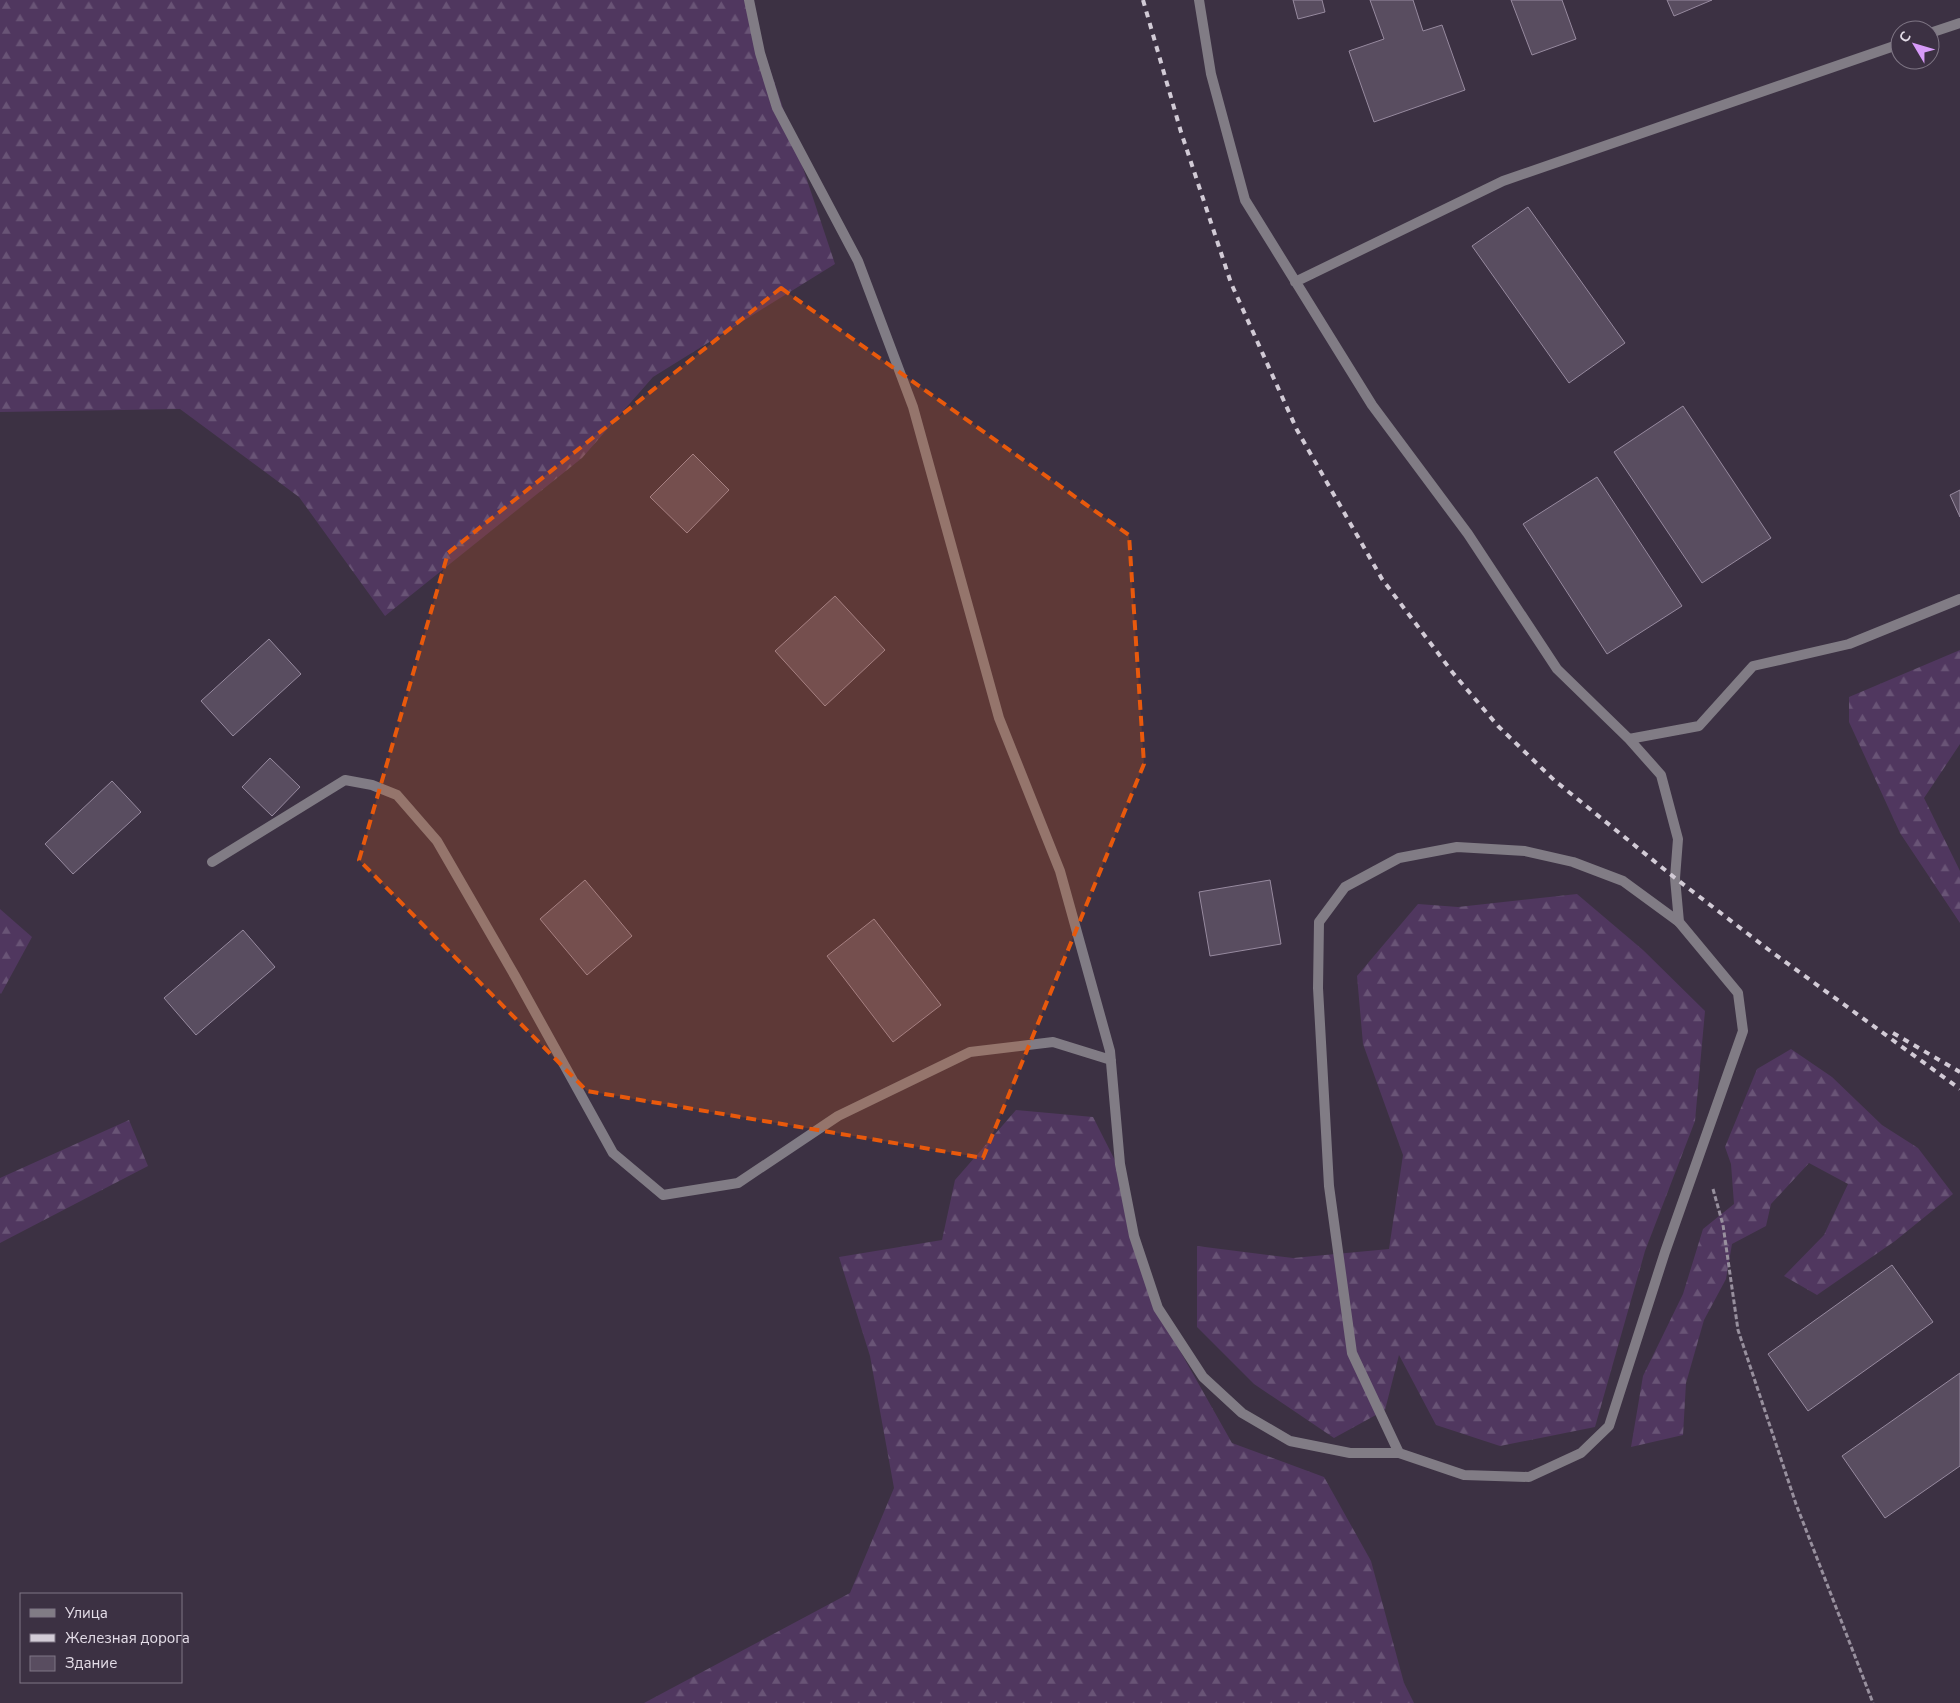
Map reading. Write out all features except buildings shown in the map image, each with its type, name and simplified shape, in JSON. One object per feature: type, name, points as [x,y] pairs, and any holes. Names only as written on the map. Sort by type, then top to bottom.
[{"type":"street","points":[[749,0],[760,52],[777,108],[858,260],[913,407],[999,718],[1060,871],[1111,1060],[1120,1164],[1134,1236],[1158,1308],[1203,1377],[1242,1413],[1290,1441],[1350,1453],[1399,1453],[1464,1475],[1529,1477],[1580,1453],[1609,1426],[1665,1252],[1743,1031],[1738,993],[1679,922],[1623,882],[1573,862],[1525,851],[1457,847],[1399,858],[1345,887],[1319,922],[1318,988],[1329,1186],[1352,1353],[1399,1453]]},
{"type":"street","points":[[1199,0],[1212,74],[1245,200],[1372,405],[1468,534],[1557,669],[1629,739],[1661,775],[1678,839],[1675,878],[1679,922]]},
{"type":"street","points":[[1940,30],[1960,23]]},
{"type":"street","points":[[1295,282],[1503,181],[1890,47]]},
{"type":"street","points":[[1629,739],[1698,726],[1753,666],[1849,644],[1960,599]]},
{"type":"street","points":[[212,862],[345,780],[372,786],[397,795],[436,841],[515,976],[613,1153],[663,1194],[738,1183],[838,1116],[970,1052],[1054,1042],[1111,1060]]},
{"type":"path","points":[[1701,1150],[1723,1225],[1738,1330],[1796,1504],[1873,1703]]},
{"type":"highlighted area","points":[[781,288],[1129,535],[1144,764],[983,1158],[587,1091],[359,860],[448,553]]},
{"type":"green space","points":[[0,0],[747,0],[835,264],[653,377],[582,458],[385,616],[299,497],[180,409],[0,412]]},
{"type":"green space","points":[[1960,650],[1960,744],[1924,798],[1960,871],[1960,923],[1900,833],[1849,722],[1849,697]]},
{"type":"green space","points":[[1577,894],[1643,950],[1705,1011],[1695,1121],[1645,1251],[1595,1427],[1500,1446],[1436,1425],[1399,1355],[1385,1410],[1334,1438],[1254,1384],[1197,1327],[1197,1246],[1293,1258],[1389,1249],[1403,1155],[1363,1044],[1357,976],[1418,904],[1458,907]]},
{"type":"green space","points":[[0,909],[32,937],[1,994],[0,993]]},
{"type":"green space","points":[[1791,1049],[1832,1077],[1882,1125],[1918,1148],[1953,1194],[1895,1241],[1817,1295],[1784,1276],[1824,1235],[1848,1184],[1809,1163],[1771,1204],[1766,1226],[1732,1244],[1726,1279],[1704,1320],[1686,1383],[1683,1435],[1631,1447],[1643,1376],[1683,1294],[1703,1229],[1734,1204],[1731,1164],[1725,1147],[1757,1069]]},
{"type":"green space","points":[[1016,1110],[1093,1117],[1128,1186],[1149,1296],[1232,1443],[1324,1477],[1371,1561],[1404,1683],[1414,1703],[644,1703],[850,1593],[894,1488],[870,1356],[839,1257],[942,1240],[955,1180]]},
{"type":"green space","points":[[129,1120],[148,1166],[0,1243],[0,1178]]},
{"type":"railway","points":[[1143,0],[1181,132],[1231,283],[1297,430],[1382,579],[1453,673],[1498,726],[1554,780],[1675,878],[1769,950],[1960,1089]]},
{"type":"railway","points":[[1893,1033],[1960,1072]]}]
